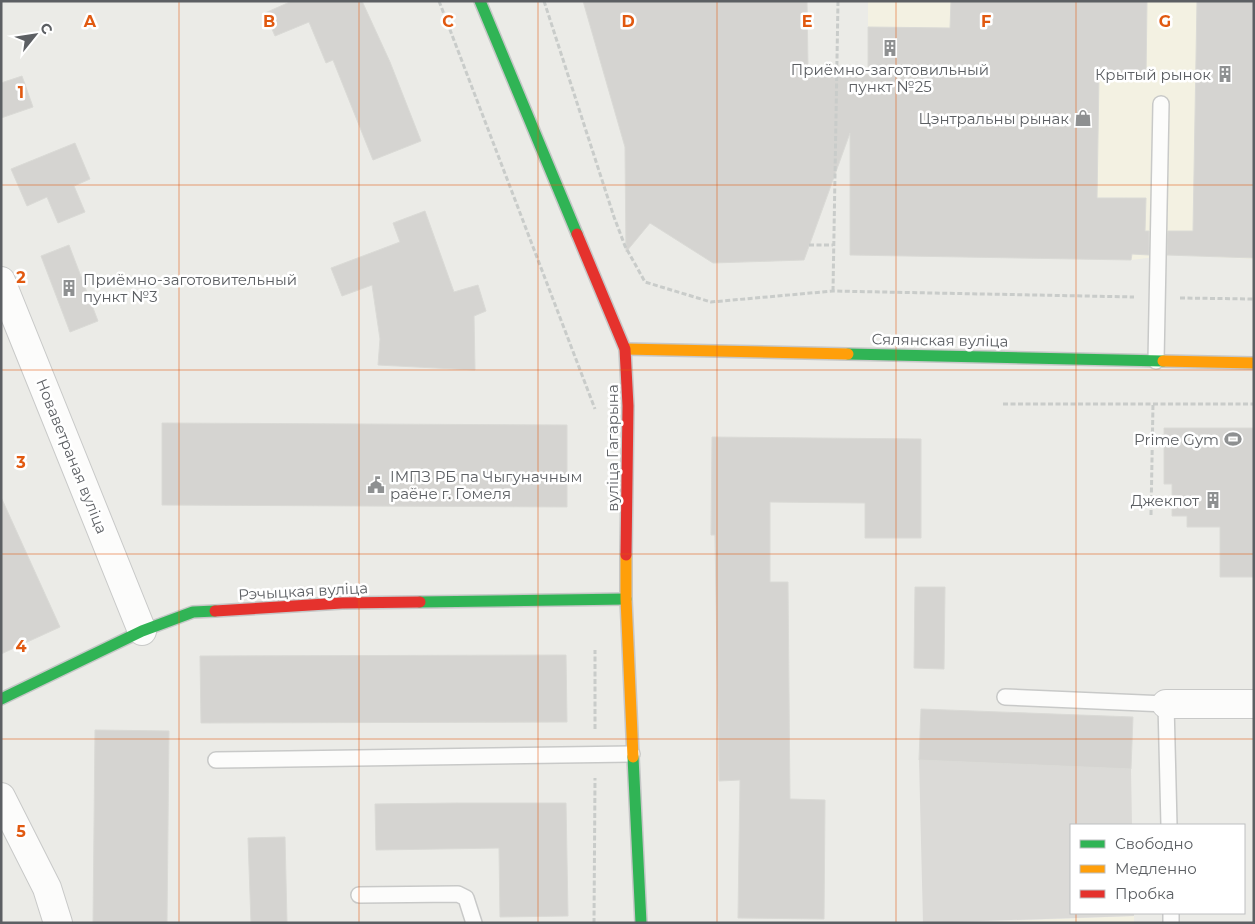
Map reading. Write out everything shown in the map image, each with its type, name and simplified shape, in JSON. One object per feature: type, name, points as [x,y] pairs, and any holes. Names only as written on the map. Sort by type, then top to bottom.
[{"type":"street","name":"вуліца Гагарына","points":[[480,1],[625,348],[628,406],[626,598],[641,923]]},
{"type":"street","name":"Новаветраная вуліца","points":[[1,281],[142,631]]},
{"type":"street","name":"Сялянская вуліца","points":[[625,348],[1254,363]]},
{"type":"street","name":"Рэчыцкая вуліца","points":[[1,699],[142,631],[193,612],[342,603],[626,598]]},
{"type":"street","points":[[1166,704],[1254,704]]},
{"type":"street","points":[[1,798],[47,888],[58,923]]},
{"type":"lane","points":[[1156,361],[1162,104]]},
{"type":"lane","points":[[1005,697],[1166,704],[1169,824]]},
{"type":"lane","points":[[216,760],[632,754]]},
{"type":"lane","points":[[359,895],[458,894],[466,898],[474,923]]},
{"type":"path","points":[[438,1],[595,409],[595,418]]},
{"type":"path","points":[[544,1],[614,217],[625,246],[645,282],[711,302],[833,291],[1254,299]]},
{"type":"path","points":[[833,291],[838,1]]},
{"type":"path","points":[[810,245],[833,245]]},
{"type":"path","points":[[1003,404],[1254,404]]},
{"type":"path","points":[[1151,515],[1153,404]]},
{"type":"path","points":[[594,923],[595,648]]},
{"type":"shaded area","name":"Цэнтральны рынак","points":[[868,1],[1254,1],[1254,259],[1172,255],[1131,260],[1132,198],[1033,197],[913,28],[868,27]]},
{"type":"shaded area","points":[[919,760],[1131,769],[1132,824],[1070,824],[1070,914],[1134,914],[1134,916],[923,923]]},
{"type":"shaded area","points":[[1134,916],[1134,923],[959,923]]},
{"type":"building","points":[[292,1],[362,1],[390,62],[421,141],[373,160],[333,60],[326,63],[309,22],[275,36],[265,13]]},
{"type":"building","points":[[583,1],[807,1],[808,67],[868,69],[868,27],[950,28],[951,1],[1147,1],[1146,76],[1099,75],[1097,198],[1146,198],[1145,231],[1149,231],[1149,255],[1132,254],[1131,260],[850,255],[850,133],[804,260],[713,263],[650,223],[626,252],[625,147]]},
{"type":"building","points":[[1197,1],[1254,1],[1254,258],[1167,255],[1168,231],[1193,231]]},
{"type":"building","points":[[22,76],[33,107],[1,118],[1,83]]},
{"type":"building","points":[[75,143],[90,179],[74,186],[85,212],[58,223],[47,197],[27,206],[11,169]]},
{"type":"building","points":[[425,211],[454,292],[478,285],[486,311],[474,316],[475,370],[378,365],[380,339],[372,285],[342,296],[331,268],[400,242],[393,223]]},
{"type":"building","name":"Приёмно-заготовительный пункт №3","points":[[69,245],[98,321],[70,332],[41,256]]},
{"type":"building","points":[[162,423],[567,425],[567,507],[162,505]]},
{"type":"building","name":"Джекпот","points":[[1164,428],[1254,428],[1254,577],[1220,577],[1220,527],[1187,527],[1187,516],[1172,516],[1172,484],[1164,484]]},
{"type":"building","points":[[712,437],[921,439],[921,538],[865,538],[865,503],[770,502],[770,582],[788,582],[790,799],[825,800],[824,919],[738,918],[740,780],[719,781],[715,535],[711,535]]},
{"type":"building","points":[[1,497],[60,627],[1,654]]},
{"type":"building","points":[[915,587],[945,587],[944,669],[914,668]]},
{"type":"building","points":[[566,655],[567,722],[201,723],[200,656]]},
{"type":"building","points":[[921,709],[1133,717],[1131,769],[919,760]]},
{"type":"building","points":[[95,730],[169,731],[167,923],[93,923]]},
{"type":"building","points":[[566,803],[568,916],[500,917],[499,848],[376,850],[375,804]]},
{"type":"building","points":[[285,837],[287,923],[251,923],[248,838]]},
{"type":"traffic: fast","points":[[480,1],[577,234]]},
{"type":"traffic: fast","points":[[848,354],[1163,361]]},
{"type":"traffic: fast","points":[[420,602],[626,599]]},
{"type":"traffic: fast","points":[[1,699],[142,631],[193,612],[215,611]]},
{"type":"traffic: fast","points":[[633,757],[641,923]]},
{"type":"traffic: slow","points":[[625,349],[848,354]]},
{"type":"traffic: slow","points":[[1163,361],[1254,363]]},
{"type":"traffic: slow","points":[[626,555],[626,599],[633,757]]},
{"type":"traffic: jam","points":[[577,234],[625,349],[628,406],[626,555]]},
{"type":"traffic: jam","points":[[215,611],[342,603],[420,602]]},
{"type":"place","name":"Приёмно-заготовильный пункт №25","points":[[890,48]]},
{"type":"place","name":"Крытый рынок","points":[[1225,74]]},
{"type":"place","name":"Цэнтральны рынак","points":[[1083,118]]},
{"type":"place","name":"Приёмно-заготовительный пункт №3","points":[[69,288]]},
{"type":"place","name":"Prime Gym","points":[[1233,439]]},
{"type":"place","name":"ІМПЗ РБ па Чыгуначным раёне г. Гомеля","points":[[376,485]]},
{"type":"place","name":"Джекпот","points":[[1213,500]]}]
